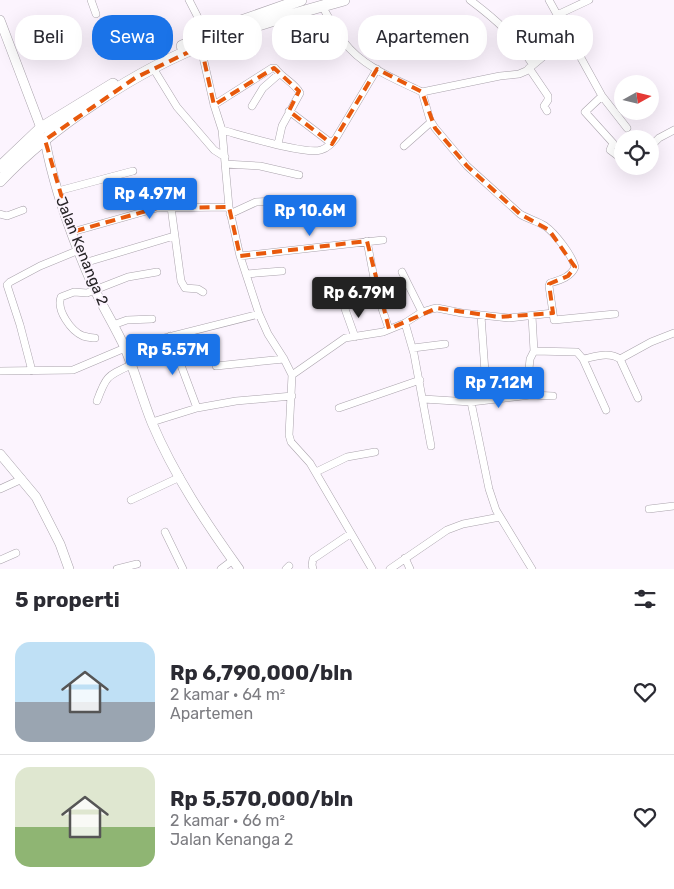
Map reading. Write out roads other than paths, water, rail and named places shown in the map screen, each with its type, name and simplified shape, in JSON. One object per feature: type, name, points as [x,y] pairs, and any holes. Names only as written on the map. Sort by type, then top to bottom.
[{"type":"highway","points":[[262,15],[301,0]]},
{"type":"highway","points":[[277,9],[322,6],[344,0]]},
{"type":"highway","points":[[0,167],[41,128],[129,74],[183,50]]},
{"type":"highway","points":[[0,181],[45,140],[109,94],[183,52]]},
{"type":"highway","points":[[41,128],[45,140]]},
{"type":"main road","points":[[0,21],[41,128]]},
{"type":"main road","name":"Jalan Kenanga 2","points":[[45,140],[50,166],[72,232],[95,290],[124,348],[152,422],[169,459],[239,569]]},
{"type":"main road","points":[[0,454],[36,496],[60,544],[69,569]]},
{"type":"street","points":[[90,0],[96,14]]},
{"type":"street","points":[[189,0],[195,15]]},
{"type":"street","points":[[470,0],[495,18],[517,41],[548,96],[544,106],[547,111]]},
{"type":"street","points":[[549,0],[557,15],[588,0]]},
{"type":"street","points":[[322,6],[345,44],[358,56],[377,69],[422,92],[518,74],[538,60]]},
{"type":"street","points":[[207,60],[214,104],[222,130],[229,210],[240,256],[259,314],[268,334],[292,375],[289,435],[291,442],[308,460],[316,472],[350,534],[372,569]]},
{"type":"street","points":[[583,60],[603,98],[628,128]]},
{"type":"street","points":[[153,68],[176,107],[225,160],[299,175]]},
{"type":"street","points":[[214,104],[272,68],[276,68],[280,74],[300,91],[280,129],[278,144]]},
{"type":"street","points":[[222,130],[315,151],[327,147],[377,69]]},
{"type":"street","points":[[252,106],[263,88],[280,74]]},
{"type":"street","points":[[422,92],[431,122],[462,160],[520,214],[544,226],[568,252],[575,267],[574,270],[568,276],[550,283],[549,286],[554,318],[557,320],[615,314]]},
{"type":"street","points":[[603,98],[585,112],[613,143],[610,150],[614,153]]},
{"type":"street","points":[[289,111],[331,143]]},
{"type":"street","points":[[404,146],[431,122]]},
{"type":"street","points":[[659,138],[674,130]]},
{"type":"street","points":[[58,191],[132,171]]},
{"type":"street","points":[[72,232],[140,212],[171,206],[229,210],[256,202],[293,200]]},
{"type":"street","points":[[171,206],[183,286],[203,292]]},
{"type":"street","points":[[0,214],[6,216],[23,210]]},
{"type":"street","points":[[84,263],[174,236]]},
{"type":"street","points":[[240,256],[382,240]]},
{"type":"street","points":[[367,241],[378,294],[389,330]]},
{"type":"street","points":[[32,371],[22,331],[7,285],[40,266],[79,250]]},
{"type":"street","points":[[246,274],[282,271]]},
{"type":"street","points":[[95,338],[84,336],[68,324],[60,301],[61,296],[69,293],[87,293],[128,277],[157,272]]},
{"type":"street","points":[[402,272],[422,312]]},
{"type":"street","points":[[292,375],[340,341],[389,330],[405,323],[422,312],[437,308],[481,316],[510,318],[553,314]]},
{"type":"street","points":[[345,309],[355,337]]},
{"type":"street","points":[[0,371],[73,370],[124,348],[259,314]]},
{"type":"street","points":[[481,316],[487,400]]},
{"type":"street","points":[[532,316],[534,351],[530,359],[529,370],[532,395]]},
{"type":"street","points":[[113,325],[127,320],[152,319]]},
{"type":"street","points":[[405,323],[420,380],[431,446]]},
{"type":"street","points":[[620,359],[651,342],[674,333]]},
{"type":"street","points":[[170,336],[197,408]]},
{"type":"street","points":[[413,348],[445,344]]},
{"type":"street","points":[[534,351],[575,351],[583,359],[606,410]]},
{"type":"street","points":[[583,359],[608,355],[616,356],[620,359],[638,398]]},
{"type":"street","points":[[216,366],[284,359]]},
{"type":"street","points":[[98,401],[103,384],[109,375],[131,365]]},
{"type":"street","points":[[339,408],[420,380]]},
{"type":"street","points":[[423,399],[471,402],[532,395],[553,396]]},
{"type":"street","points":[[152,422],[197,408],[236,401],[292,396]]},
{"type":"street","points":[[471,402],[489,489],[500,517],[532,569]]},
{"type":"street","points":[[316,472],[347,457],[376,452]]},
{"type":"street","points":[[131,500],[180,477]]},
{"type":"street","points":[[0,489],[22,479]]},
{"type":"street","points":[[649,509],[674,506]]},
{"type":"street","points":[[390,569],[447,530],[471,522],[500,517]]},
{"type":"street","points":[[164,532],[184,569]]},
{"type":"street","points":[[313,569],[313,558],[350,534]]},
{"type":"street","points":[[0,560],[16,553]]},
{"type":"street","points":[[405,558],[410,569]]},
{"type":"street","points":[[221,569],[233,560]]},
{"type":"street","points":[[117,569],[137,564]]}]
